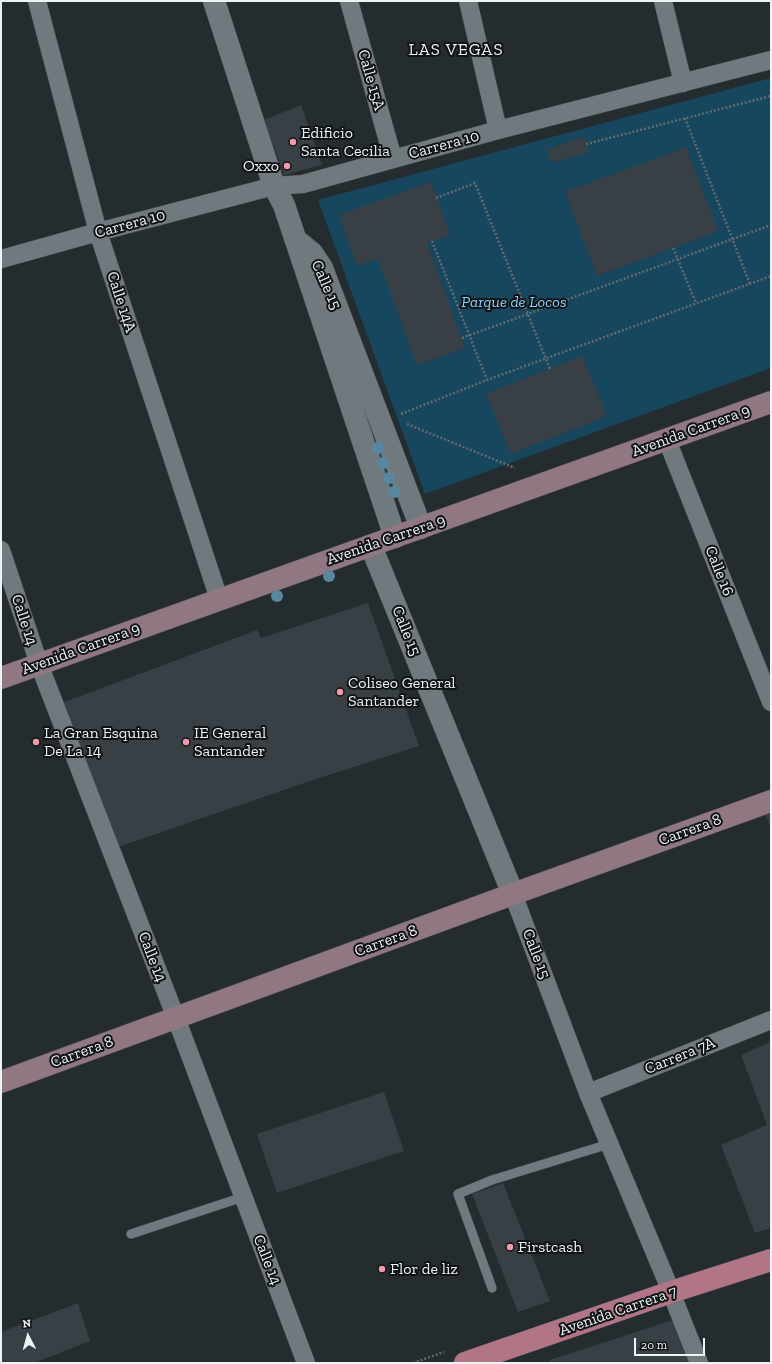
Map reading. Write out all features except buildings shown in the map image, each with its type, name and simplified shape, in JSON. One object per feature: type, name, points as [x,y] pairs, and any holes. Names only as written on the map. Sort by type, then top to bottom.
[{"type":"main road","name":"Avenida Carrera 9","points":[[1,678],[771,402]]},
{"type":"main road","name":"Carrera 8","points":[[1,1082],[771,801]]},
{"type":"main road","name":"Avenida Carrera 7","points":[[465,1363],[671,1292],[771,1260]]},
{"type":"street","name":"Calle 14A","points":[[38,1],[98,232],[219,599]]},
{"type":"street","points":[[214,1],[274,186],[284,205],[395,537]]},
{"type":"street","name":"Calle 15A","points":[[349,1],[393,159]]},
{"type":"street","points":[[468,1],[498,130]]},
{"type":"street","points":[[663,1],[683,83]]},
{"type":"street","name":"Carrera 10","points":[[1,260],[98,232],[274,186],[303,184],[498,130],[771,60]]},
{"type":"street","name":"Calle 15","points":[[295,240],[312,253],[322,268],[421,528]]},
{"type":"street","name":"Calle 16","points":[[667,440],[771,702]]},
{"type":"street","name":"Calle 15","points":[[371,546],[513,894],[588,1093],[699,1363]]},
{"type":"street","name":"Calle 14","points":[[1,550],[38,664],[176,1018],[306,1363]]},
{"type":"street","name":"Carrera 7A","points":[[588,1093],[771,1020]]},
{"type":"lane","points":[[492,1288],[458,1194],[492,1180],[609,1144]]},
{"type":"lane","points":[[131,1234],[243,1197]]},
{"type":"path","points":[[586,144],[771,96]]},
{"type":"path","points":[[685,118],[750,284]]},
{"type":"path","points":[[436,198],[475,183],[550,369]]},
{"type":"path","points":[[462,338],[771,225]]},
{"type":"path","points":[[432,241],[487,380]]},
{"type":"path","points":[[673,248],[696,303]]},
{"type":"path","points":[[399,415],[487,380],[771,276]]},
{"type":"path","points":[[406,423],[515,468]]},
{"type":"green space","name":"Parque de Locos","points":[[771,78],[771,368],[425,494],[318,200]]},
{"type":"green space","points":[[377,441],[398,497],[397,498],[393,497],[374,443]]},
{"type":"place","name":"Edificio Santa Cecilia","points":[[293,142]]},
{"type":"place","name":"Oxxo","points":[[287,166]]},
{"type":"place","name":"Coliseo General Santander","points":[[340,692]]},
{"type":"place","name":"La Gran Esquina De La 14","points":[[36,742]]},
{"type":"place","name":"IE General Santander","points":[[186,742]]},
{"type":"place","name":"Firstcash","points":[[510,1247]]},
{"type":"place","name":"Flor de liz","points":[[382,1269]]},
{"type":"district","name":"LAS VEGAS","points":[[456,50]]}]
